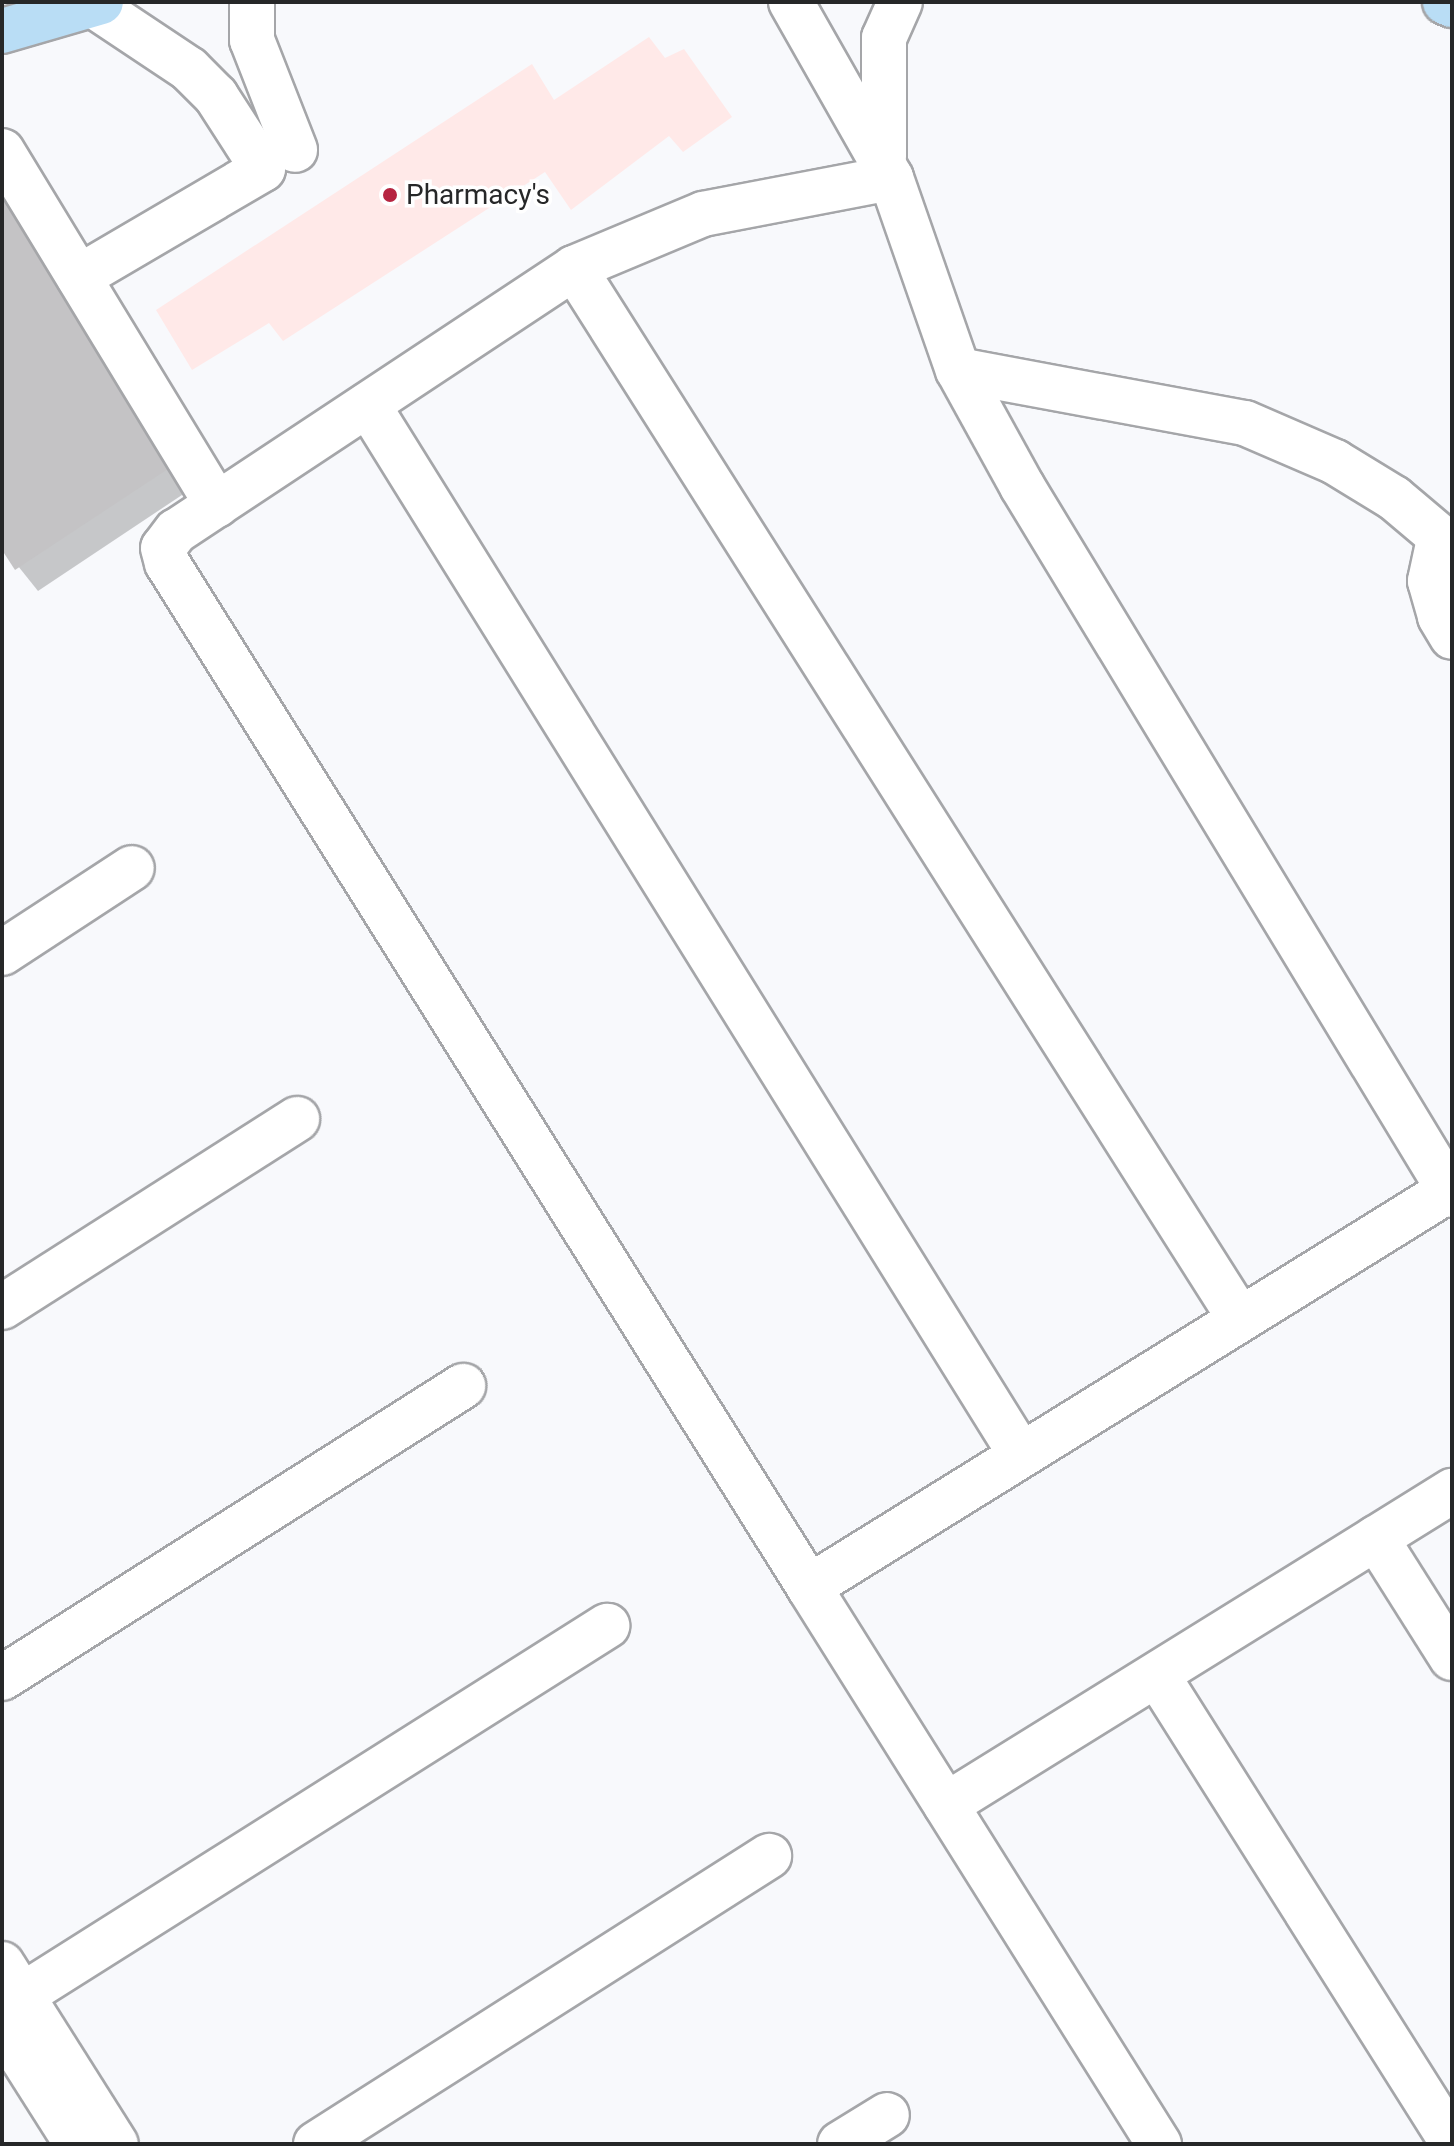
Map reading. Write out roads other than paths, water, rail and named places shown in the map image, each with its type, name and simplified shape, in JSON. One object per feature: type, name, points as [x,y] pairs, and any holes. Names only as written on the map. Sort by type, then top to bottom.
[{"type":"main road","points":[[1445,2],[1452,5]]},
{"type":"main road","points":[[2,31],[97,3]]},
{"type":"street","points":[[252,2],[249,24],[295,150]]},
{"type":"street","points":[[791,2],[887,169],[958,370],[1022,486],[1450,1193],[1240,1319],[809,1587]]},
{"type":"street","points":[[887,169],[884,38],[900,2]]},
{"type":"street","points":[[79,277],[263,169],[206,86],[170,54],[97,3]]},
{"type":"street","points":[[206,86],[259,56]]},
{"type":"street","points":[[2,151],[217,505]]},
{"type":"street","points":[[887,169],[703,214],[574,268],[176,531],[163,548],[167,563],[1159,2144]]},
{"type":"street","points":[[574,268],[1240,1319]]},
{"type":"street","points":[[958,370],[1245,423],[1335,462],[1394,498],[1445,543],[1430,581],[1440,617],[1452,637]]},
{"type":"street","points":[[368,405],[1021,1455]]},
{"type":"street","points":[[2,953],[132,868]]},
{"type":"street","points":[[2,1307],[297,1119]]},
{"type":"street","points":[[2,1678],[463,1386]]},
{"type":"street","points":[[946,1805],[1452,1491]]},
{"type":"street","points":[[1376,1538],[1452,1658]]},
{"type":"street","points":[[7,1999],[607,1626]]},
{"type":"street","points":[[1157,1675],[1452,2142]]},
{"type":"street","points":[[316,2144],[769,1856]]},
{"type":"street","points":[[7,1999],[77,2144]]},
{"type":"street","points":[[7,1999],[116,2144]]},
{"type":"street","points":[[840,2144],[887,2115]]},
{"type":"place","name":"Pharmacy's","points":[[390,195]]}]
